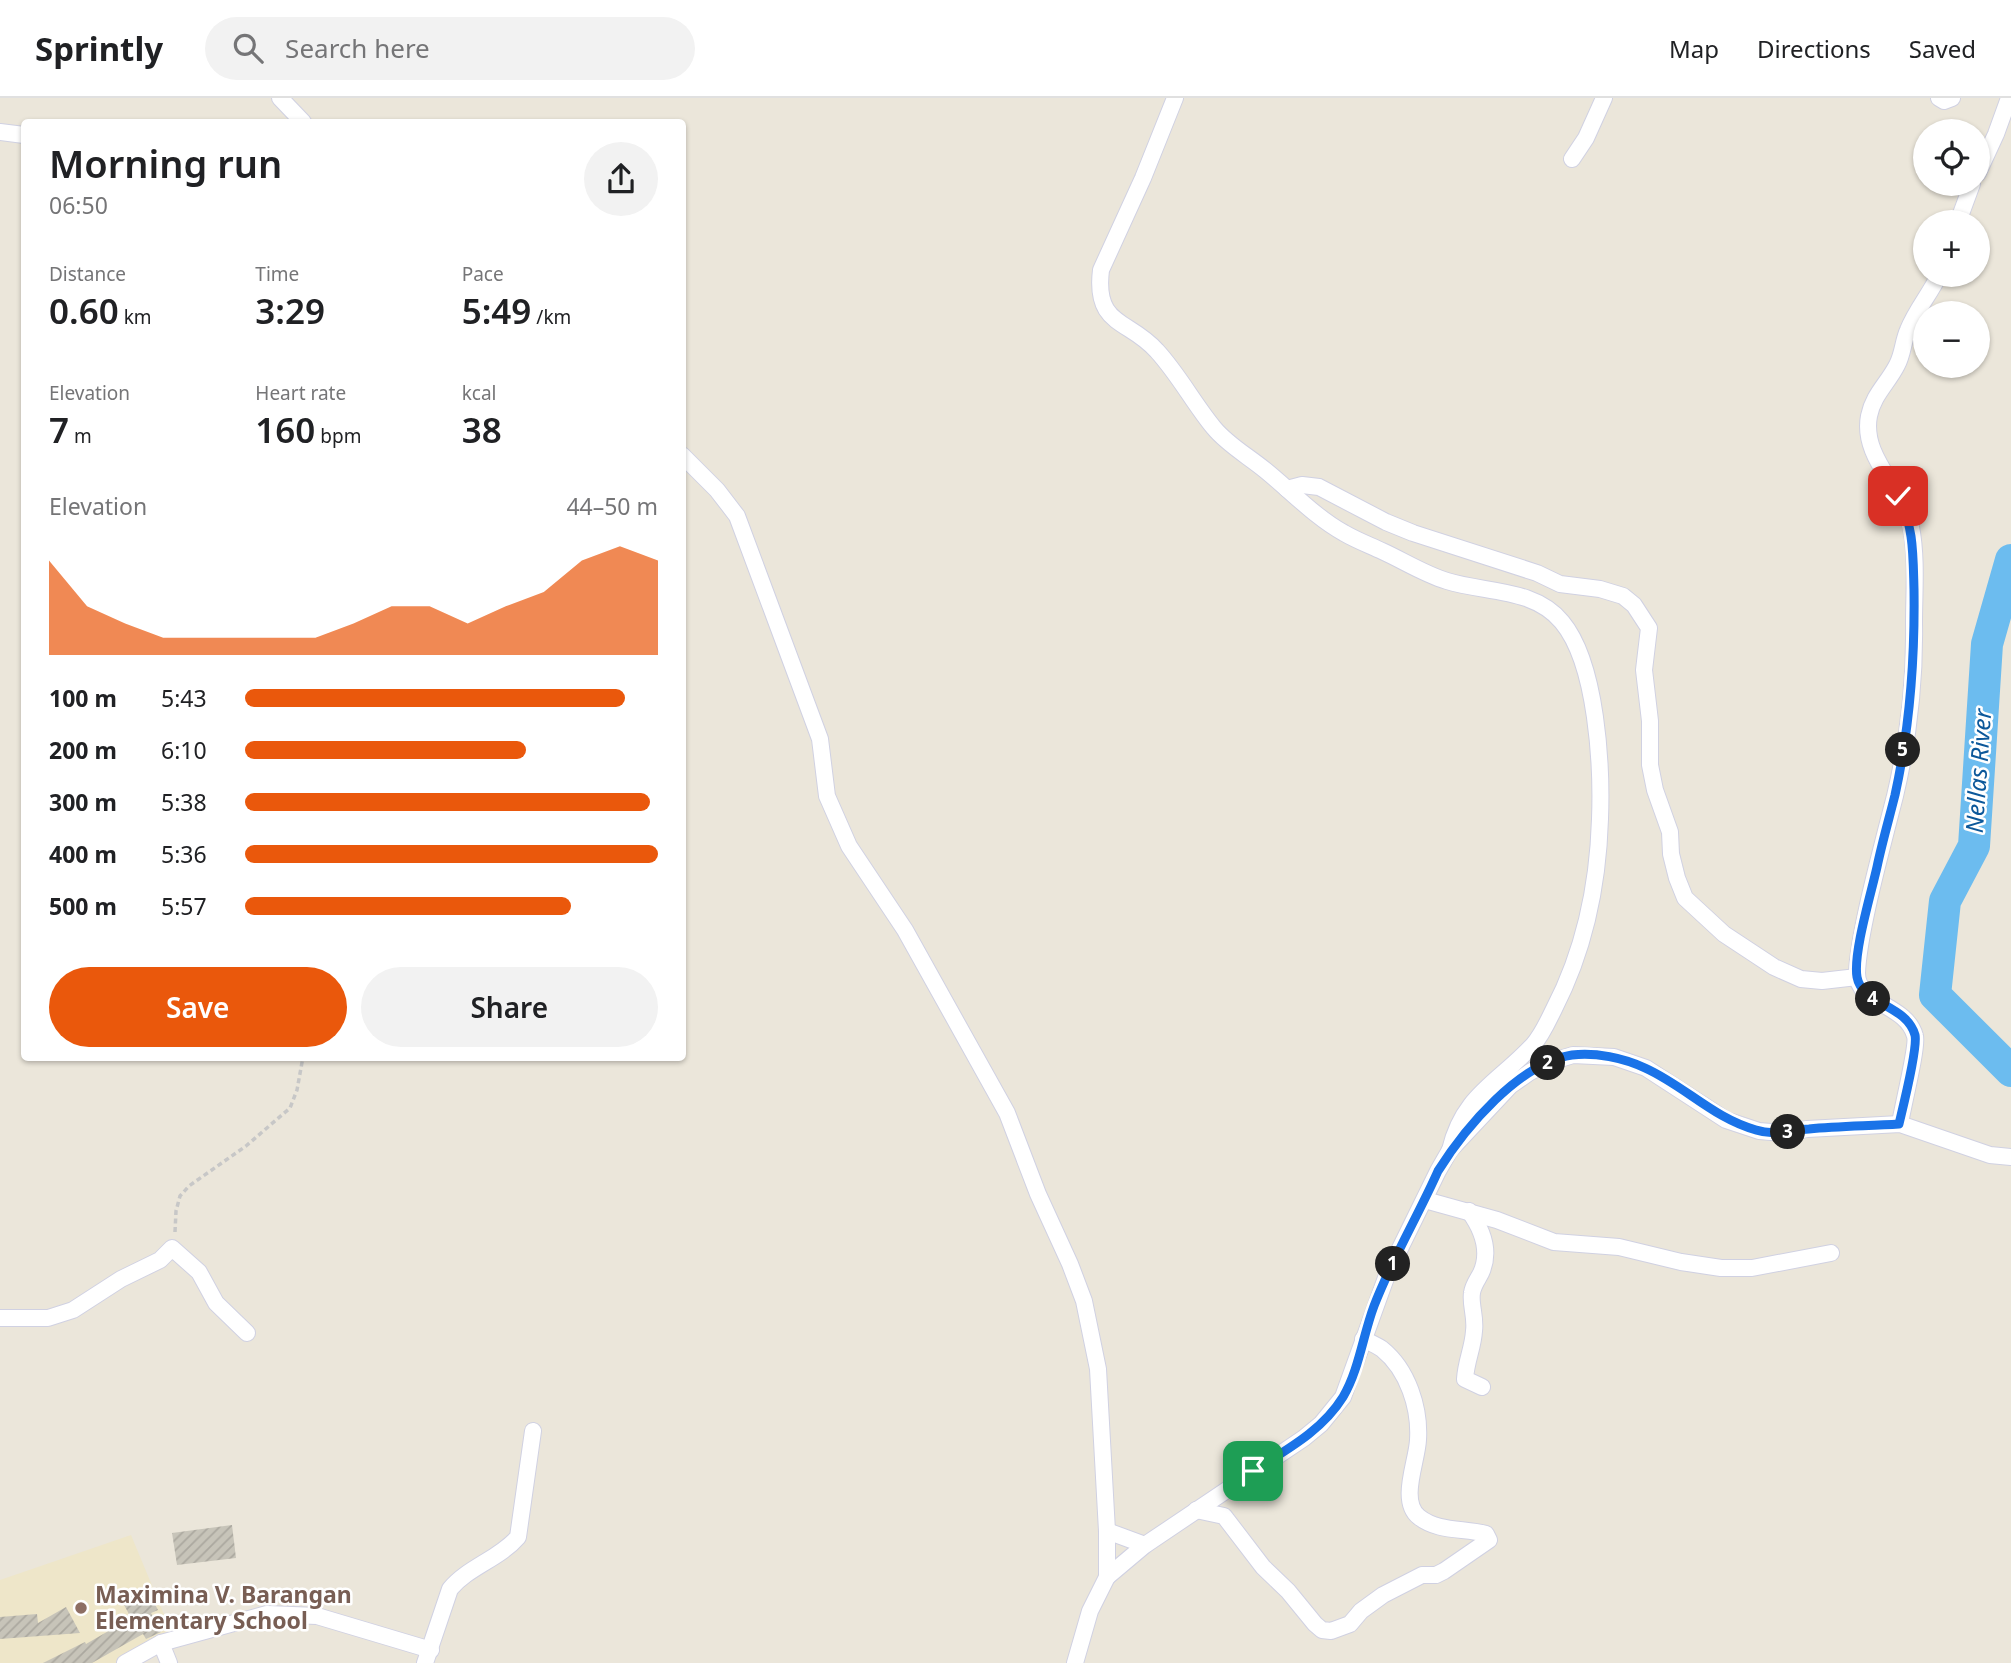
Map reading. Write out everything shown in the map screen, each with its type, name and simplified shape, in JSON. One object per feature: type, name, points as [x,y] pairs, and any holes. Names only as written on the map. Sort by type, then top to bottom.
[{"type":"street","points":[[280,98],[300,119]]},
{"type":"street","points":[[1074,1663],[1090,1611],[1107,1577],[1145,1545],[1304,1438],[1321,1424],[1343,1396],[1387,1275],[1438,1171],[1474,1112],[1485,1088],[1535,1043],[1559,1000],[1589,918],[1595,891],[1600,819],[1600,762],[1583,663],[1564,625],[1548,607],[1524,597],[1447,581],[1345,534],[1322,519],[1216,431],[1155,348],[1109,314],[1099,286],[1105,260],[1143,178],[1174,98]]},
{"type":"street","points":[[1572,159],[1586,138],[1604,98]]},
{"type":"street","points":[[1939,98],[1944,101],[1952,98]]},
{"type":"street","points":[[1990,147],[2009,98]]},
{"type":"street","points":[[0,132],[21,135]]},
{"type":"street","points":[[1899,1124],[1916,1038],[1909,1023],[1898,1011],[1870,997],[1861,988],[1857,977],[1867,912],[1897,782],[1907,724],[1914,660],[1911,526],[1905,508],[1873,452],[1868,435],[1868,418],[1872,403],[1896,367],[1908,330],[1932,287]]},
{"type":"street","points":[[686,459],[717,490],[737,516],[820,739],[827,796],[849,846],[905,930],[1002,1102],[1084,1301],[1098,1368],[1107,1577]]},
{"type":"street","points":[[1287,489],[1302,485],[1319,487],[1413,533],[1537,573],[1560,584],[1600,589],[1623,596],[1634,605],[1649,628],[1644,670],[1650,721],[1650,765],[1655,790],[1670,832],[1671,854],[1677,878],[1685,898],[1724,934],[1774,967],[1801,979],[1822,981],[1857,977]]},
{"type":"street","points":[[1474,1112],[1530,1072],[1573,1055],[1614,1057],[1646,1068],[1726,1120],[1759,1131],[1784,1133],[1807,1129],[1899,1124],[1990,1155],[2011,1157]]},
{"type":"street","points":[[1425,1200],[1469,1212],[1554,1242],[1619,1247],[1681,1262],[1721,1268],[1752,1268],[1831,1253]]},
{"type":"street","points":[[1469,1212],[1479,1225],[1486,1258],[1472,1294],[1475,1330],[1466,1362],[1465,1379],[1482,1387]]},
{"type":"street","points":[[0,1318],[48,1318],[73,1310],[121,1279],[160,1260],[173,1248],[199,1272],[216,1303],[247,1333]]},
{"type":"street","points":[[1196,1510],[1224,1516],[1263,1567],[1288,1591],[1315,1624],[1322,1630],[1331,1631],[1343,1629],[1382,1595],[1422,1575],[1436,1575],[1444,1571],[1489,1541],[1486,1534],[1437,1526],[1420,1518],[1411,1509],[1410,1495],[1418,1441],[1412,1390],[1382,1349],[1363,1339]]},
{"type":"street","points":[[125,1663],[161,1643],[267,1614],[317,1616],[428,1656],[447,1597],[457,1581],[505,1549],[518,1537],[533,1431]]},
{"type":"street","points":[[1107,1531],[1145,1545]]},
{"type":"street","points":[[161,1643],[169,1663]]},
{"type":"path","points":[[173,1248],[180,1196],[189,1186],[246,1146],[290,1108],[298,1090],[302,1061]]},
{"type":"shaded area","name":"Maximina V. Barangan Elementary School","points":[[131,1535],[173,1636],[115,1663],[0,1663],[0,1580]]},
{"type":"building","points":[[232,1525],[236,1558],[177,1565],[172,1533]]},
{"type":"building","points":[[147,1589],[158,1610],[151,1613],[161,1632],[146,1639],[143,1634],[92,1663],[43,1663],[85,1642],[86,1644],[131,1618],[122,1601]]},
{"type":"building","points":[[66,1607],[80,1633],[0,1639],[0,1617],[37,1614],[38,1623]]},
{"type":"waterway","name":"Nellas River","points":[[2011,560],[1987,644],[1974,846],[1945,901],[1935,995],[2011,1071]]},
{"type":"place","name":"Maximina V. Barangan Elementary School","points":[[81,1608]]},
{"type":"route","points":[[1253,1471],[1321,1424],[1343,1396],[1387,1275],[1450,1150],[1510,1086],[1530,1072],[1549,1062],[1573,1055],[1614,1057],[1646,1068],[1726,1120],[1759,1131],[1784,1133],[1807,1129],[1899,1124],[1916,1038],[1909,1023],[1898,1011],[1870,997],[1861,988],[1857,977],[1867,912],[1895,793],[1907,724],[1914,660],[1911,526],[1898,496]]}]
